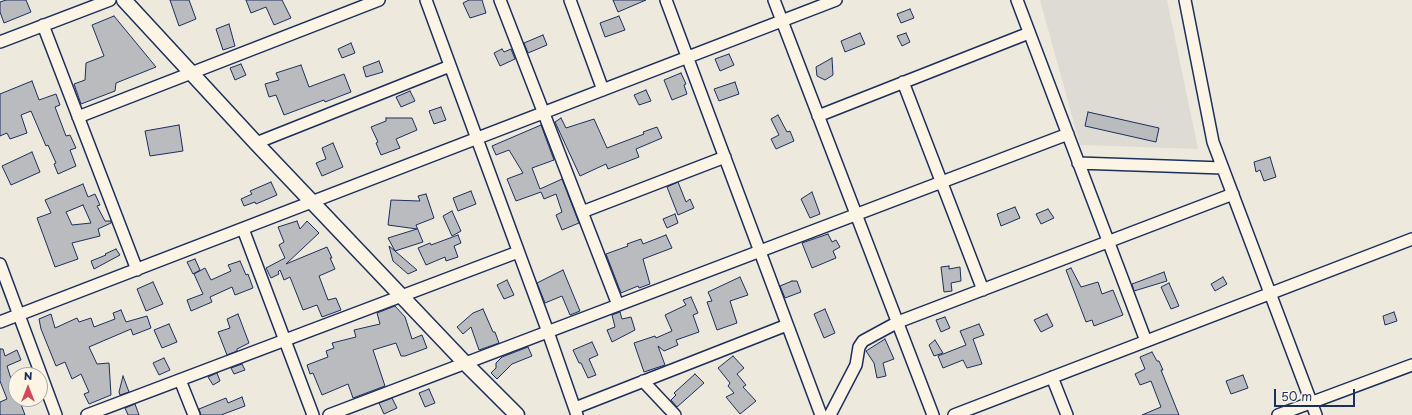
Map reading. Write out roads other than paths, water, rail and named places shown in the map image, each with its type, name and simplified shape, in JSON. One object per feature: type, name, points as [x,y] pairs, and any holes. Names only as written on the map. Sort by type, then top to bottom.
[{"type":"main road","points":[[124,0],[256,142],[516,415]]},
{"type":"street","points":[[0,42],[110,0]]},
{"type":"street","points":[[78,117],[379,0]]},
{"type":"street","points":[[426,0],[576,411],[643,381],[787,325]]},
{"type":"street","points":[[500,0],[618,305]]},
{"type":"street","points":[[570,0],[603,90]]},
{"type":"street","points":[[666,0],[821,415]]},
{"type":"street","points":[[774,0],[933,415]]},
{"type":"street","points":[[0,322],[836,0]]},
{"type":"street","points":[[1017,0],[1146,341]]},
{"type":"street","points":[[1185,0],[1213,142],[1316,415]]},
{"type":"street","points":[[43,25],[136,270]]},
{"type":"street","points":[[818,116],[1029,33]]},
{"type":"street","points":[[256,142],[450,66]]},
{"type":"street","points":[[903,82],[983,290]]},
{"type":"street","points":[[328,415],[1068,134]]},
{"type":"street","points":[[582,212],[725,157]]},
{"type":"street","points":[[1078,162],[1223,168]]},
{"type":"street","points":[[830,415],[856,365],[859,346],[863,341],[898,322],[1233,194]]},
{"type":"street","points":[[243,228],[313,415]]},
{"type":"street","points":[[954,415],[1412,239]]},
{"type":"street","points":[[87,415],[518,252]]},
{"type":"street","points":[[0,264],[56,415]]},
{"type":"street","points":[[1278,415],[1412,365]]},
{"type":"street","points":[[1052,377],[1067,415]]},
{"type":"street","points":[[180,380],[194,415]]},
{"type":"street","points":[[643,381],[675,415]]}]
